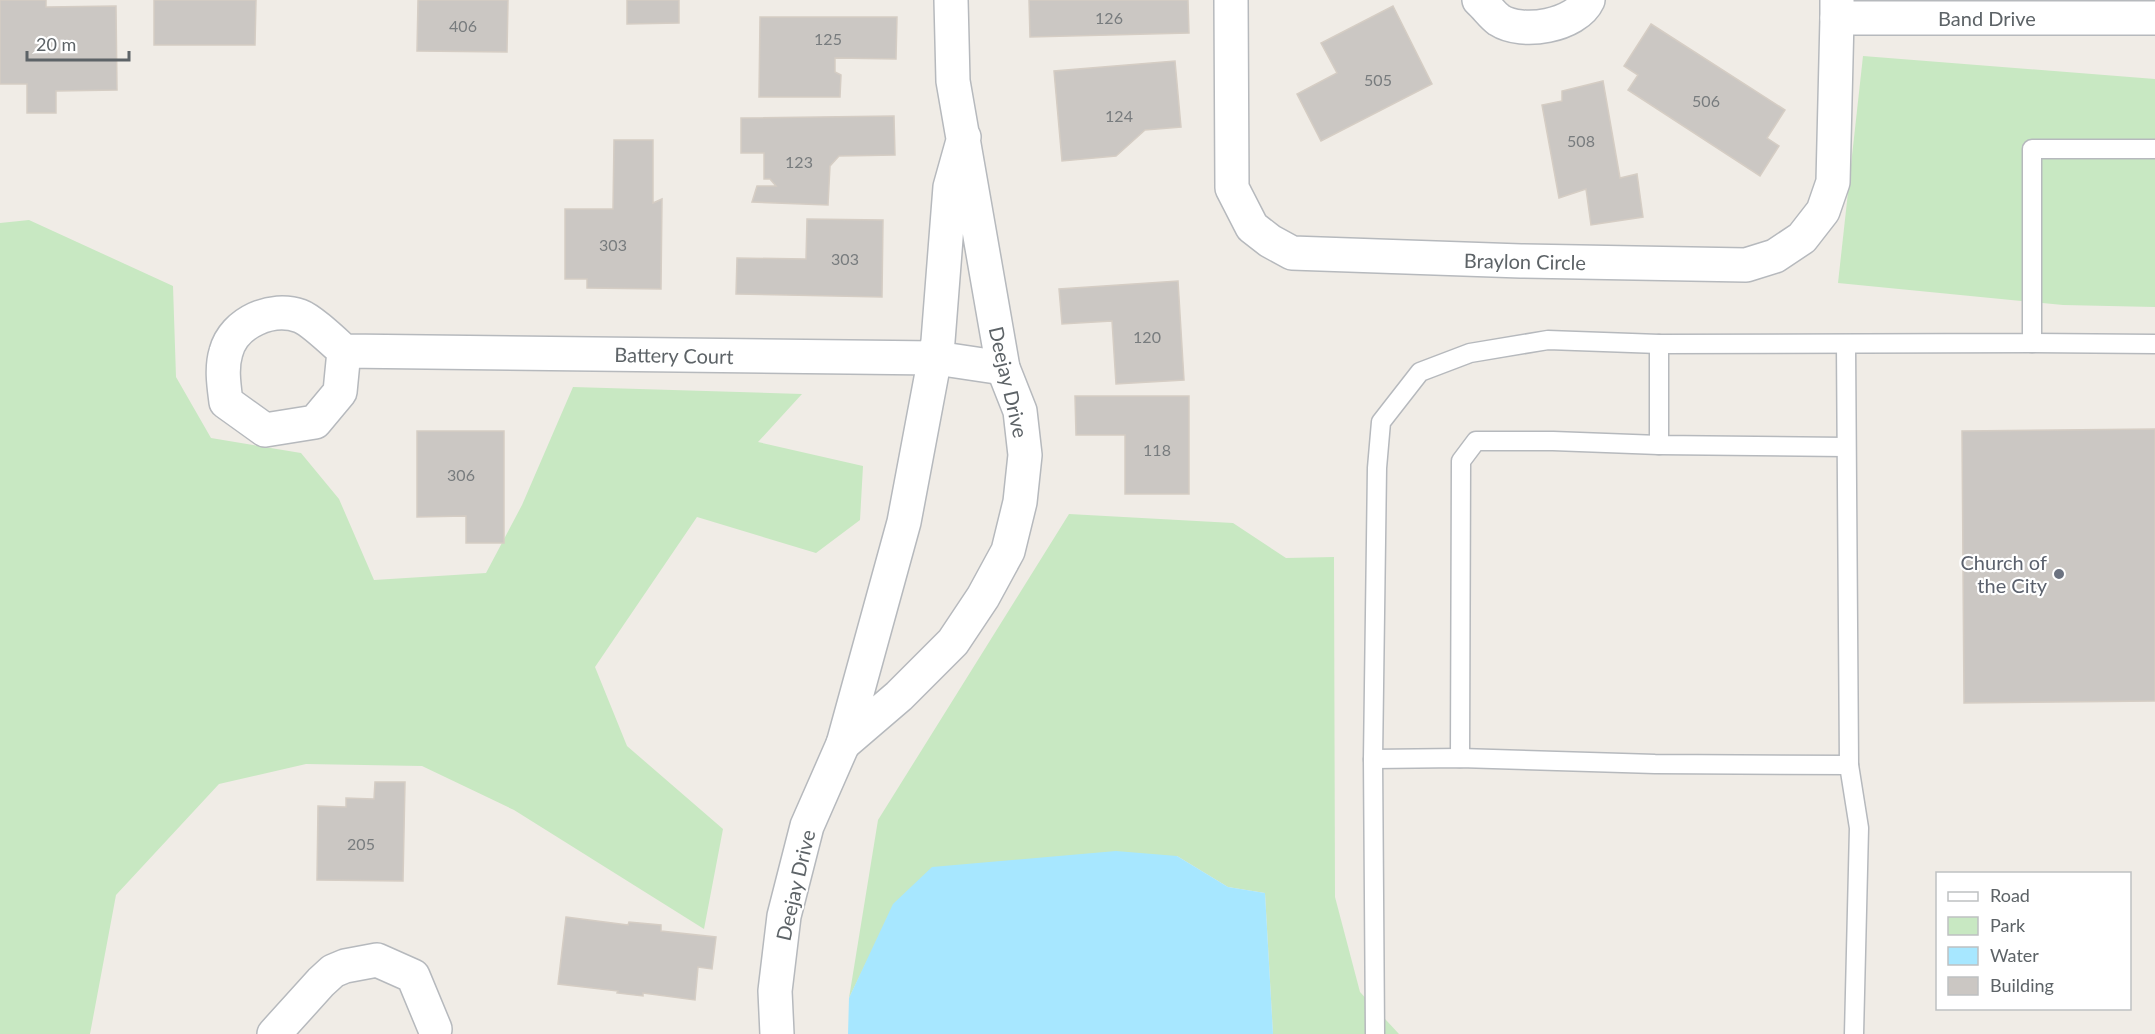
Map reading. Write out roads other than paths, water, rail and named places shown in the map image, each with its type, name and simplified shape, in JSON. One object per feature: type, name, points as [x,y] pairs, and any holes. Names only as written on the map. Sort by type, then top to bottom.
[{"type":"street","name":"Deejay Drive","points":[[843,744],[899,696],[953,642],[983,597],[1008,552],[1020,502],[1025,455],[1020,411],[1003,368],[953,81],[951,0]]},
{"type":"street","name":"Braylon Circle","points":[[1231,0],[1232,188],[1252,227],[1270,241],[1292,253],[1521,261],[1746,265],[1775,256],[1802,238],[1824,212],[1833,183],[1837,9]]},
{"type":"street","points":[[1479,0],[1500,20],[1518,27],[1539,27],[1567,20],[1584,8],[1588,0]]},
{"type":"street","name":"Band Drive","points":[[1837,9],[2155,18]]},
{"type":"street","name":"Deejay Drive","points":[[777,1034],[775,991],[784,916],[807,826],[843,744],[904,522],[936,358],[950,187],[964,137]]},
{"type":"street","name":"Battery Court","points":[[344,351],[936,358],[1003,368]]},
{"type":"street","points":[[274,1034],[333,971],[345,966],[377,960],[412,976],[440,1032]]},
{"type":"lane","points":[[2032,343],[2032,148],[2155,149]]},
{"type":"lane","points":[[1375,1034],[1373,759],[1375,544],[1381,422],[1419,372],[1470,353],[1548,340],[1659,344],[2155,344]]},
{"type":"lane","points":[[1659,344],[1659,445]]},
{"type":"lane","points":[[1846,345],[1849,765],[1859,828],[1854,1034]]},
{"type":"lane","points":[[1460,759],[1461,461],[1476,441],[1845,447]]},
{"type":"lane","points":[[1373,759],[1849,765]]},
{"type":"water","points":[[1116,851],[1177,856],[1228,887],[1265,893],[1273,1034],[848,1034],[849,998],[893,904],[932,867]]},
{"type":"place","name":"Church of the City","points":[[2059,574]]}]
